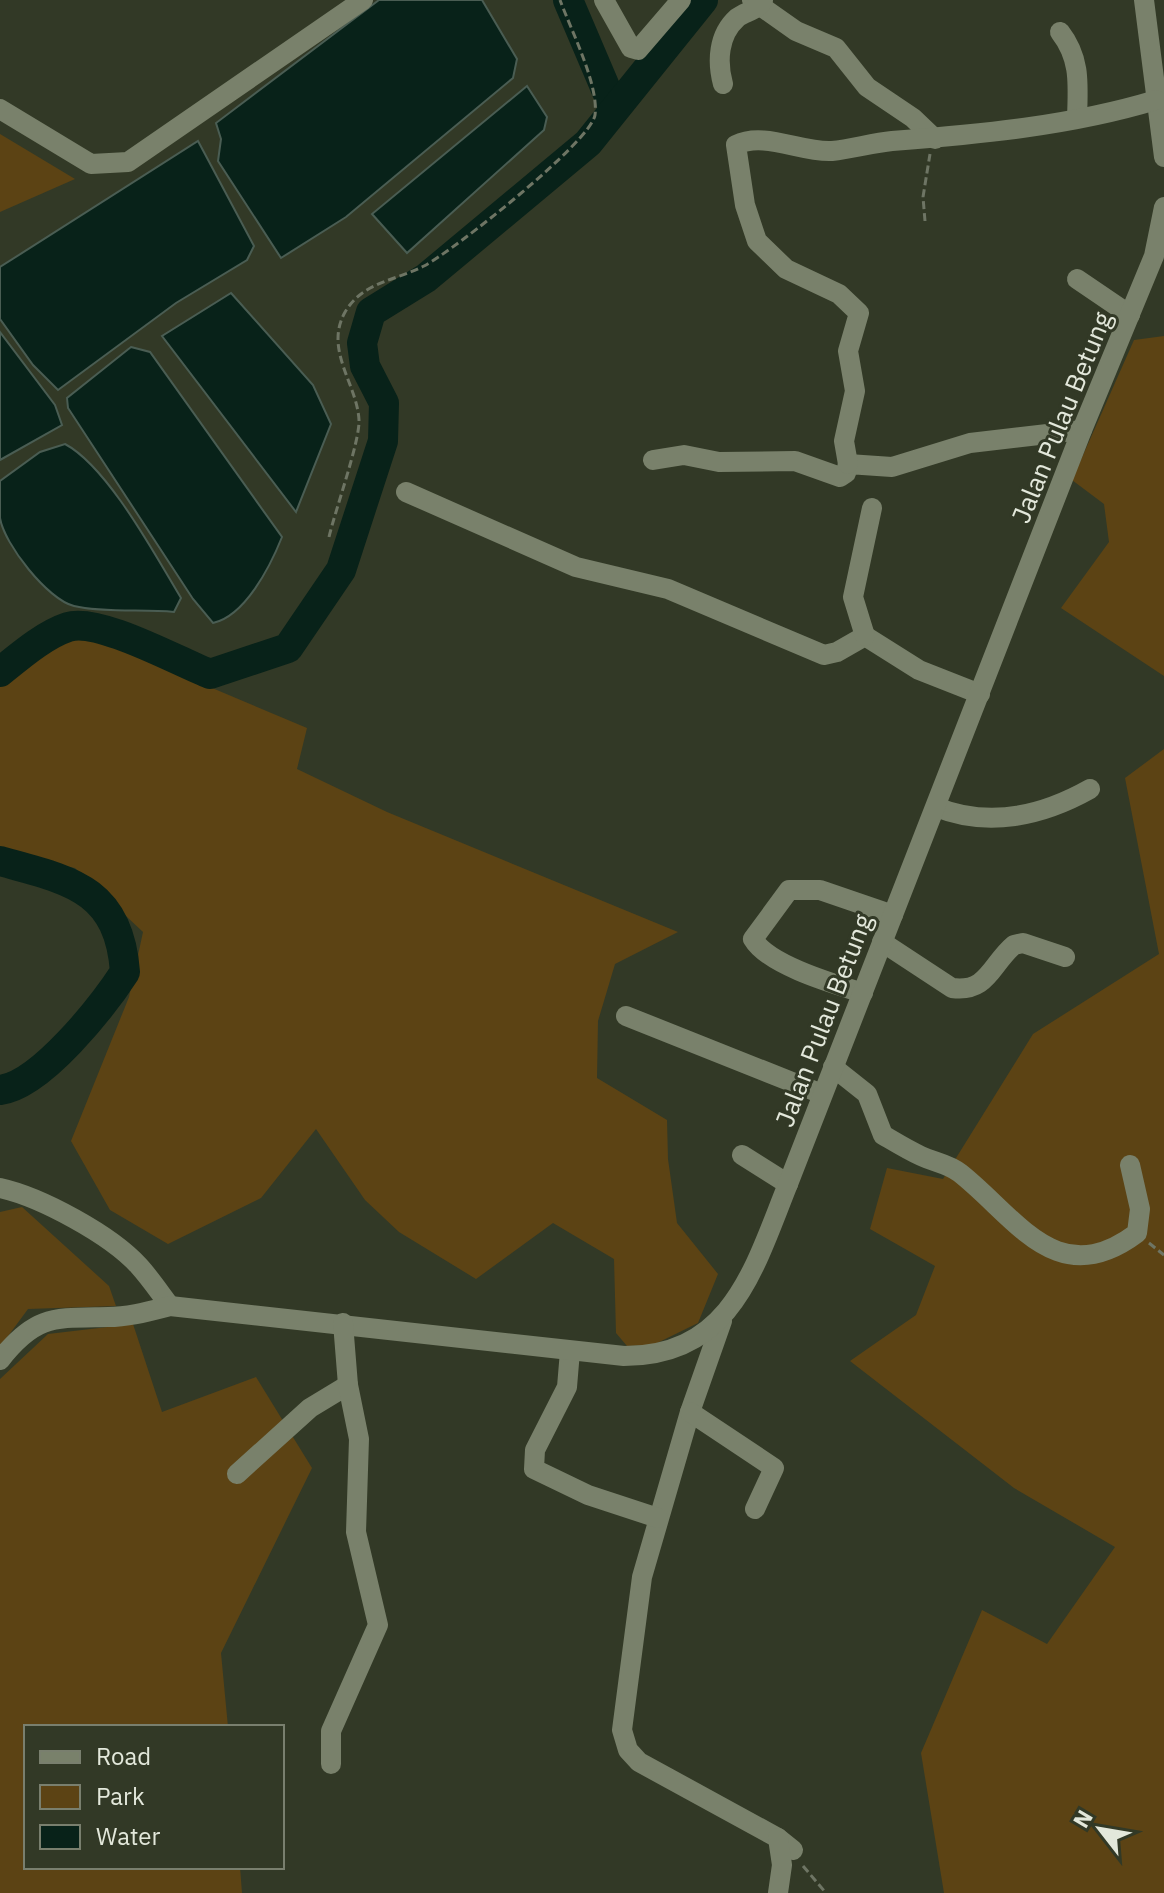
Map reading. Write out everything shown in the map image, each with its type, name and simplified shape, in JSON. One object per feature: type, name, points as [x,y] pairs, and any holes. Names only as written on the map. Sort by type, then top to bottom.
[{"type":"street","points":[[0,109],[91,164],[128,162],[363,0]]},
{"type":"street","points":[[604,0],[631,48],[638,50],[681,0]]},
{"type":"street","points":[[1144,0],[1164,157]]},
{"type":"street","points":[[723,84],[718,61],[728,30],[737,18],[758,2],[796,31],[836,48],[867,87],[913,118],[935,139]]},
{"type":"street","points":[[1060,32],[1074,50],[1078,72],[1077,118]]},
{"type":"street","points":[[653,460],[684,455],[719,462],[795,461],[840,477],[846,473],[848,464],[844,441],[855,391],[848,351],[859,313],[839,294],[786,269],[757,241],[745,205],[735,148],[748,141],[820,152],[1007,132],[1105,115],[1156,100]]},
{"type":"street","name":"Jalan Pulau Betung","points":[[0,1360],[30,1328],[51,1318],[110,1317],[170,1306],[343,1323],[570,1351],[653,1356],[684,1347],[722,1321],[754,1266],[788,1184],[1082,430],[1154,256],[1164,207]]},
{"type":"street","points":[[1077,279],[1130,315]]},
{"type":"street","points":[[848,464],[892,467],[970,443],[1082,430]]},
{"type":"street","points":[[406,492],[563,563],[668,589],[824,655],[837,652],[865,636]]},
{"type":"street","points":[[872,508],[853,597],[865,636],[919,670],[980,694]]},
{"type":"street","points":[[936,807],[958,816],[1002,819],[1062,803],[1090,789]]},
{"type":"street","points":[[863,993],[812,976],[780,959],[753,939],[789,890],[820,890],[893,915]]},
{"type":"street","points":[[882,942],[952,988],[966,990],[979,986],[1014,945],[1023,943],[1065,957]]},
{"type":"street","points":[[626,1016],[822,1094]]},
{"type":"street","points":[[833,1067],[867,1094],[883,1135],[960,1173],[1013,1225],[1062,1254],[1087,1255],[1116,1249],[1137,1233],[1140,1209],[1130,1165]]},
{"type":"street","points":[[742,1155],[788,1184]]},
{"type":"street","points":[[0,1188],[32,1198],[111,1243],[138,1265],[170,1306]]},
{"type":"street","points":[[722,1321],[658,1518],[634,1622],[622,1730],[628,1750],[639,1762],[785,1844],[778,1893]]},
{"type":"street","points":[[331,1764],[331,1731],[378,1625],[356,1532],[359,1439],[348,1385],[343,1323]]},
{"type":"street","points":[[570,1351],[567,1387],[535,1450],[534,1469],[588,1495],[658,1518]]},
{"type":"street","points":[[237,1474],[310,1408],[348,1385]]},
{"type":"street","points":[[690,1412],[774,1468],[755,1509]]},
{"type":"path","points":[[329,537],[359,423],[339,355],[342,317],[367,288],[425,266],[468,235],[573,148],[590,130],[595,99],[560,0]]},
{"type":"path","points":[[925,221],[926,165],[935,139]]},
{"type":"path","points":[[785,1844],[826,1893]]},
{"type":"green space","points":[[0,134],[75,179],[0,212]]},
{"type":"green space","points":[[1164,336],[1164,676],[1061,608],[1109,542],[1104,504],[1072,480],[1134,340]]},
{"type":"green space","points":[[78,636],[115,647],[307,728],[297,769],[387,812],[678,932],[615,964],[598,1021],[597,1078],[667,1120],[668,1159],[677,1223],[718,1274],[698,1323],[653,1345],[627,1346],[616,1333],[614,1259],[553,1223],[476,1279],[399,1232],[365,1200],[316,1129],[261,1198],[168,1244],[110,1210],[71,1141],[129,997],[143,932],[75,868],[0,854],[0,685],[24,665]]},
{"type":"green space","points":[[1164,749],[1164,1893],[944,1893],[921,1753],[982,1610],[1047,1644],[1115,1547],[1014,1488],[850,1361],[916,1315],[935,1266],[870,1229],[887,1168],[943,1179],[1033,1034],[1159,954],[1125,778]]},
{"type":"green space","points":[[22,1207],[109,1286],[116,1306],[28,1309],[0,1347],[0,1212]]},
{"type":"green space","points":[[133,1324],[162,1412],[256,1377],[312,1468],[221,1653],[228,1725],[24,1725],[24,1869],[240,1869],[242,1893],[0,1893],[0,1379],[48,1334]]},
{"type":"water","points":[[379,0],[482,0],[517,59],[513,78],[346,217],[281,258],[218,161],[221,139],[216,123]]},
{"type":"water","points":[[527,86],[547,117],[544,130],[407,253],[372,214]]},
{"type":"water","points":[[198,141],[254,246],[247,260],[176,303],[58,390],[33,365],[0,319],[0,267]]},
{"type":"water","points":[[231,293],[313,385],[331,424],[296,512],[162,336]]},
{"type":"water","points":[[0,332],[55,405],[62,425],[0,460]]},
{"type":"water","points":[[131,347],[150,352],[282,537],[271,562],[246,601],[225,619],[213,623],[193,599],[68,408],[67,398]]},
{"type":"water","points":[[65,444],[98,472],[144,536],[181,598],[174,612],[74,606],[52,593],[18,556],[0,518],[0,481],[40,452]]},
{"type":"waterway","points":[[568,0],[614,108]]},
{"type":"waterway","points":[[0,672],[32,646],[68,627],[98,628],[118,634],[210,674],[288,648],[341,570],[383,441],[384,403],[365,366],[362,343],[371,312],[426,278],[588,143],[703,0]]},
{"type":"waterway","points":[[0,861],[68,882],[101,905],[113,922],[121,944],[125,972],[87,1023],[52,1059],[16,1085],[0,1090]]}]
